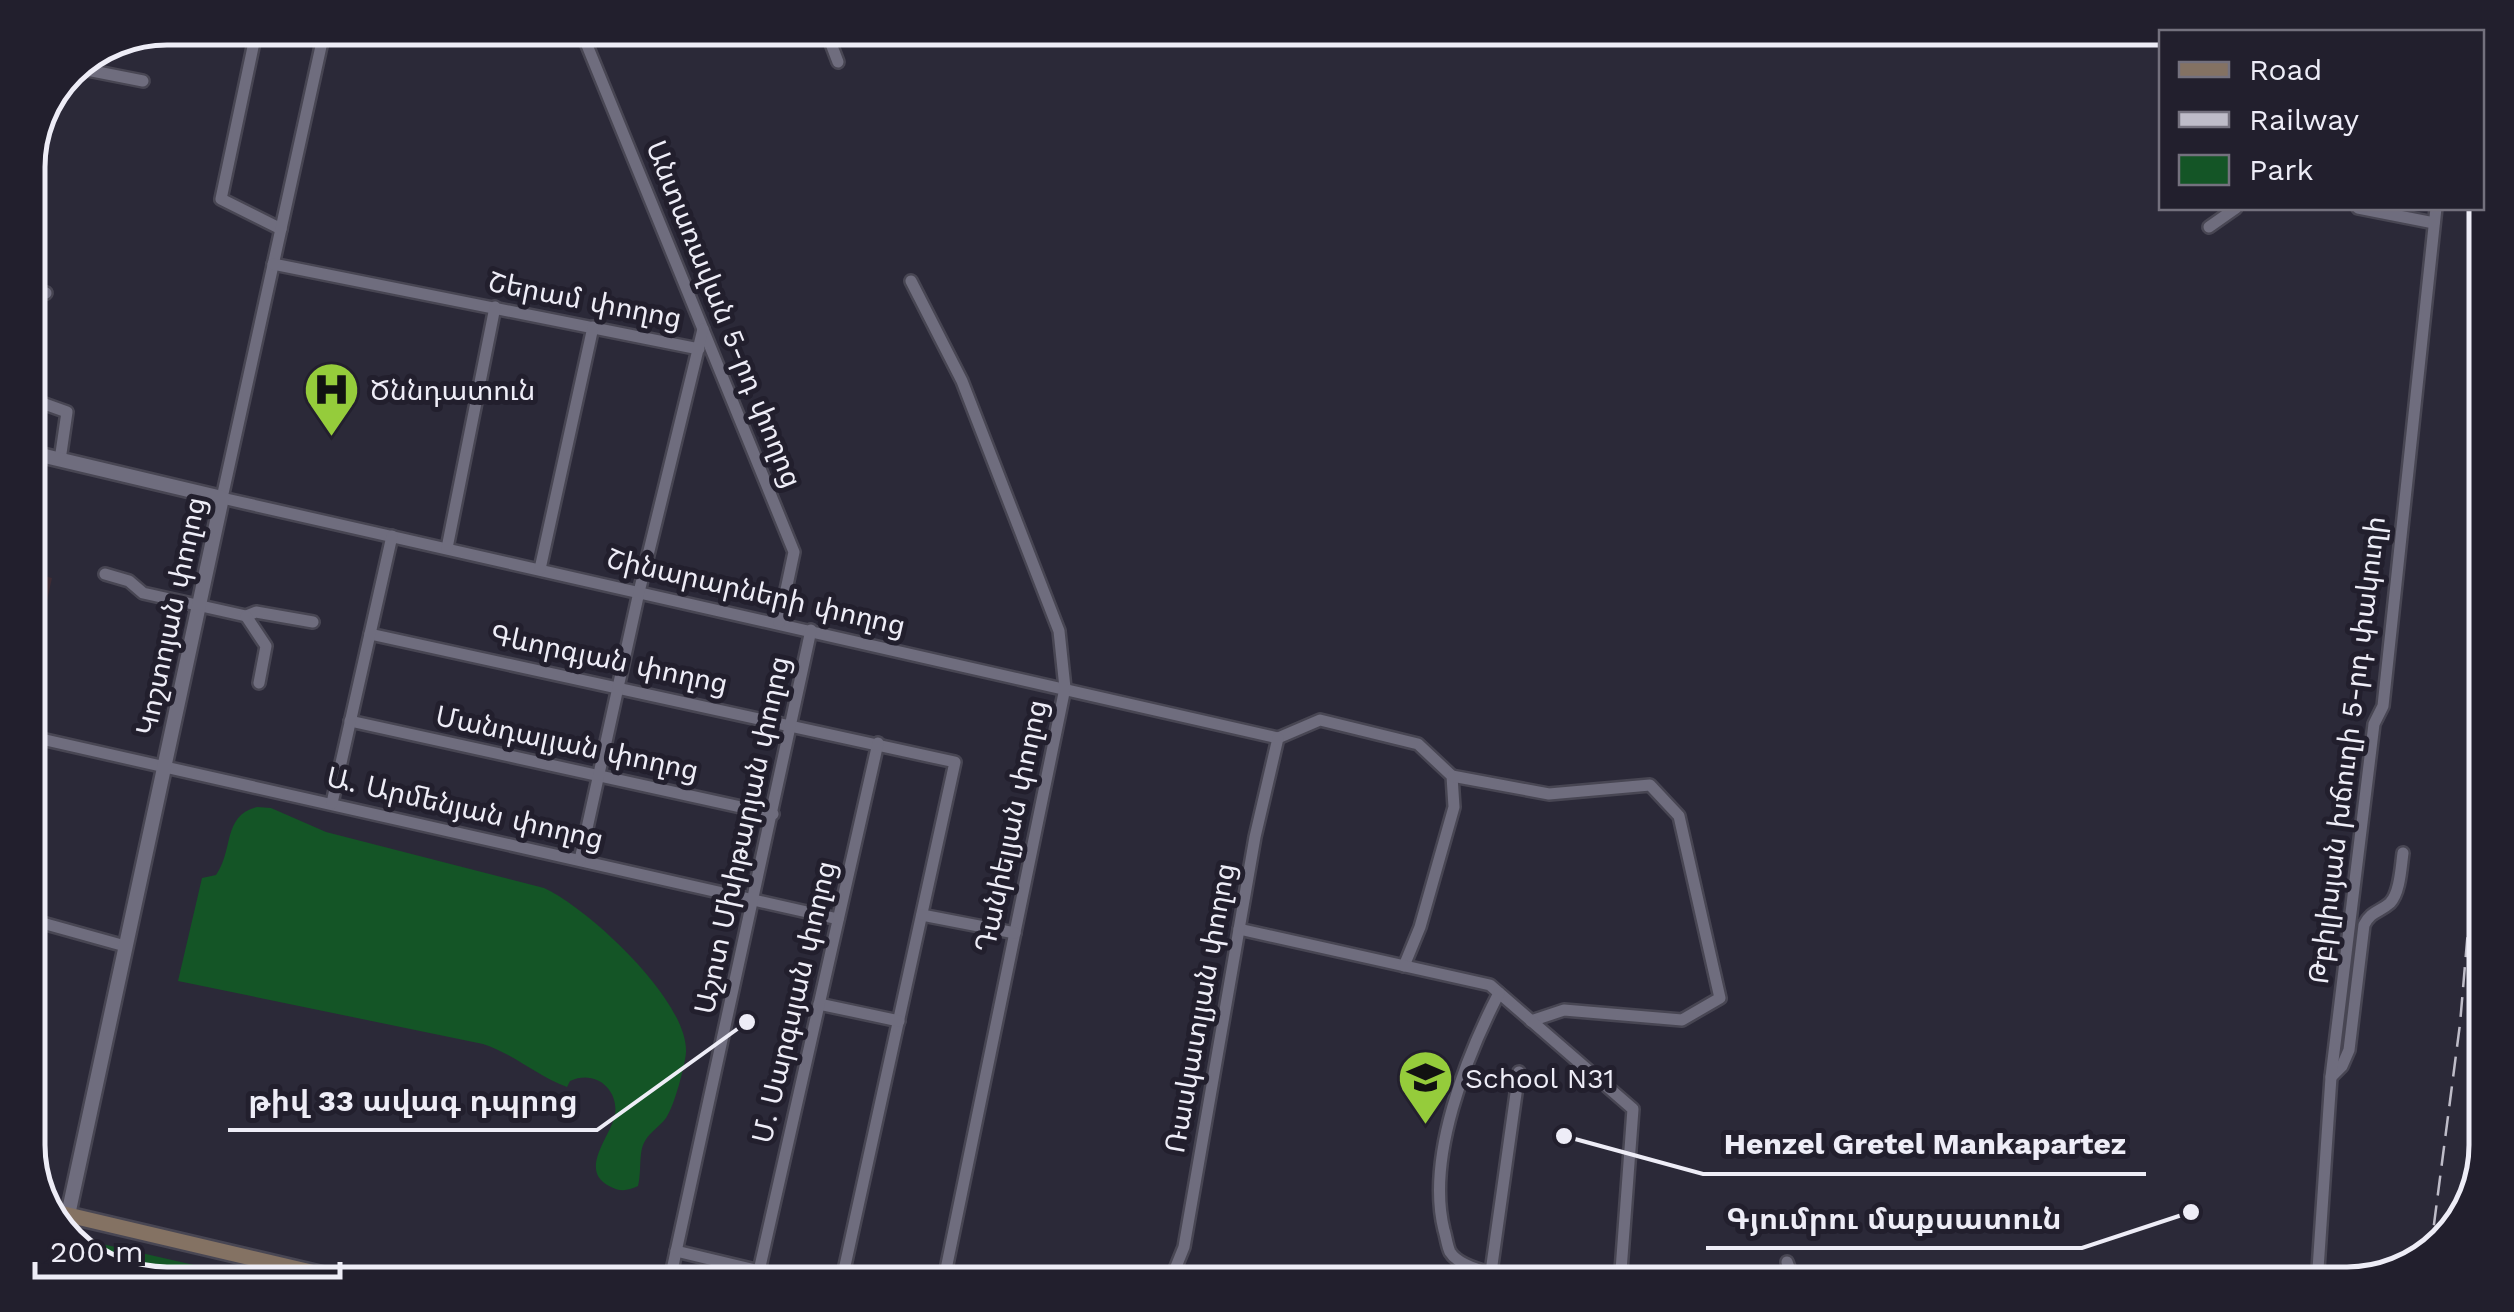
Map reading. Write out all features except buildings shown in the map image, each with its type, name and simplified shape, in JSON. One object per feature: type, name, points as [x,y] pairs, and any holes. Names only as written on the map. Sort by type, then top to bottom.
[{"type":"main road","points":[[68,1215],[290,1267]]},
{"type":"street","points":[[254,45],[222,199],[281,228]]},
{"type":"street","name":"Կոշտոյան փողոց","points":[[68,1215],[321,45]]},
{"type":"street","name":"Անտառավան 5-րդ փողոց","points":[[587,45],[794,552],[778,623]]},
{"type":"street","points":[[832,45],[838,62]]},
{"type":"street","points":[[92,71],[143,81]]},
{"type":"street","points":[[2209,227],[2233,210]]},
{"type":"street","points":[[2369,210],[2434,222]]},
{"type":"street","name":"Թբիլիսյան խճուղի 5-րդ փակուղի","points":[[2318,1267],[2331,1077],[2374,724],[2383,706],[2436,210]]},
{"type":"street","name":"Շերամ փողոց","points":[[273,264],[698,348]]},
{"type":"street","name":"Դանիելյան փողոց","points":[[911,281],[962,381],[1059,631],[1065,688],[946,1267]]},
{"type":"street","points":[[447,548],[495,307]]},
{"type":"street","points":[[540,569],[594,327]]},
{"type":"street","name":"Շերամ փողոց","points":[[580,860],[639,592],[704,328]]},
{"type":"street","points":[[45,404],[66,412],[60,460]]},
{"type":"street","points":[[45,456],[222,498]]},
{"type":"street","name":"Շինարարների փողոց","points":[[222,498],[1278,738]]},
{"type":"street","points":[[332,803],[392,536]]},
{"type":"street","points":[[104,574],[129,582],[143,592],[246,616],[256,612],[314,622]]},
{"type":"street","points":[[246,616],[266,646],[260,683]]},
{"type":"street","name":"Աշոտ Մխիթարյան փողոց","points":[[673,1267],[811,630]]},
{"type":"street","name":"Գևորգյան փողոց","points":[[370,634],[955,762],[922,915]]},
{"type":"street","points":[[1278,738],[1320,720],[1418,744],[1452,776],[1548,794],[1650,785],[1679,816],[1720,998],[1682,1020],[1564,1010],[1531,1021]]},
{"type":"street","name":"Մանդալյան փողոց","points":[[350,721],[773,814]]},
{"type":"street","name":"Ռասկատլյան փողոց","points":[[1176,1267],[1184,1246],[1255,837],[1278,738]]},
{"type":"street","name":"Ա. Արմենյան փողոց","points":[[45,740],[838,919]]},
{"type":"street","name":"Մ. Սարգսյան փողոց","points":[[760,1267],[878,743]]},
{"type":"street","points":[[1404,966],[1420,927],[1454,807],[1452,776]]},
{"type":"street","points":[[2331,1077],[2342,1066],[2349,1050],[2364,924],[2369,915],[2389,904],[2396,892],[2403,853]]},
{"type":"street","points":[[845,1267],[922,915],[1015,933]]},
{"type":"street","points":[[45,924],[125,946]]},
{"type":"street","points":[[1239,929],[1490,985],[1634,1109],[1621,1267]]},
{"type":"street","points":[[1469,1267],[1450,1253],[1438,1206],[1446,1133],[1482,1024],[1499,993]]},
{"type":"street","points":[[819,1004],[898,1021]]},
{"type":"street","points":[[1492,1267],[1519,1072]]},
{"type":"street","points":[[676,1252],[742,1267]]},
{"type":"street","points":[[1787,1262],[1789,1267]]},
{"type":"shaded area","points":[[45,576],[52,578],[45,609]]},
{"type":"green space","points":[[271,808],[326,832],[544,888],[609,935],[671,1007],[686,1052],[669,1113],[643,1146],[638,1186],[613,1188],[596,1171],[615,1106],[609,1090],[596,1080],[579,1078],[567,1087],[483,1044],[178,981],[202,878],[216,875],[233,826],[246,811]]},
{"type":"green space","points":[[94,1242],[203,1267],[136,1263]]},
{"type":"railway","points":[[2433,1231],[2460,1024],[2469,918]]},
{"type":"place","name":"Ծննդատուն","points":[[331,439]]},
{"type":"place","name":"թիվ 33 ավագ դպրոց","points":[[747,1022]]},
{"type":"place","name":"School N31","points":[[1426,1127]]},
{"type":"place","name":"Henzel Gretel Mankapartez","points":[[1564,1136]]},
{"type":"place","name":"Գյումրու մաքսատուն","points":[[2191,1212]]}]
